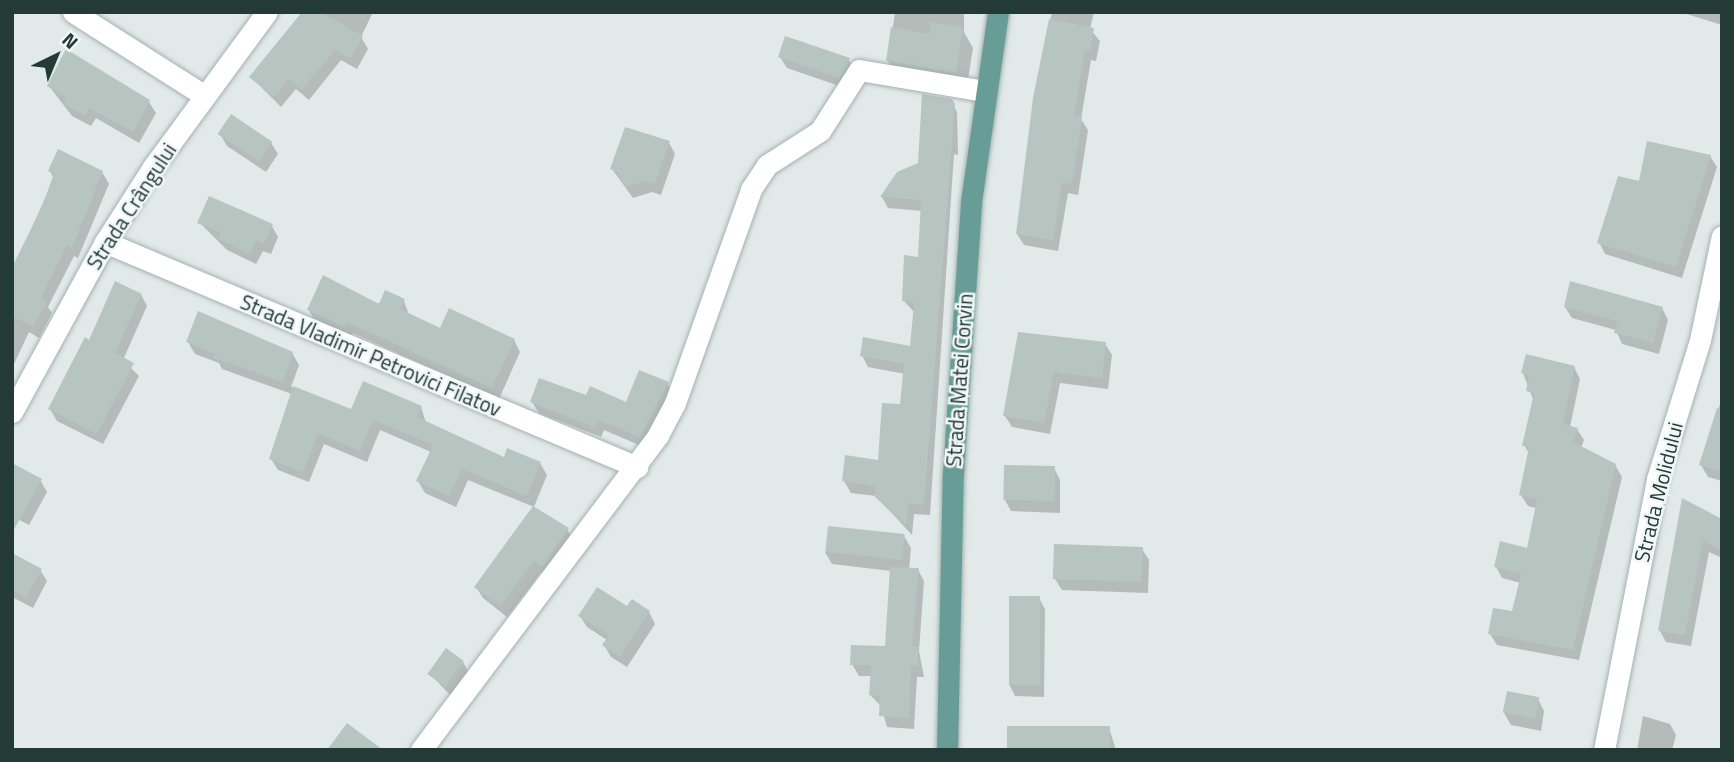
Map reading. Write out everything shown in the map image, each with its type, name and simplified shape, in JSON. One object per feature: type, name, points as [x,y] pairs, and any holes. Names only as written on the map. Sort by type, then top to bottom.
[{"type":"main road","name":"Strada Matei Corvin","points":[[947,750],[953,474],[971,202],[998,12]]},
{"type":"street","points":[[73,12],[205,96]]},
{"type":"street","name":"Strada Crângului","points":[[12,412],[105,242],[205,96],[267,12]]},
{"type":"street","points":[[421,750],[637,467],[675,403],[751,189],[767,165],[820,131],[859,70],[985,91]]},
{"type":"street","name":"Strada Molidului","points":[[1604,750],[1657,479],[1700,340],[1722,236]]},
{"type":"street","name":"Strada Vladimir Petrovici Filatov","points":[[105,242],[637,467]]},
{"type":"building","points":[[302,12],[320,12],[363,36],[350,59],[335,50],[302,90],[289,79],[274,97],[249,77]]},
{"type":"building","points":[[1049,19],[1094,28],[1090,51],[1085,50],[1074,116],[1082,117],[1072,184],[1062,183],[1053,240],[1016,234],[1033,98]]},
{"type":"building","points":[[931,22],[963,27],[956,73],[886,61],[891,27],[930,34]]},
{"type":"building","points":[[785,36],[850,58],[839,78],[778,57]]},
{"type":"building","points":[[66,49],[150,100],[133,132],[89,108],[85,116],[63,104],[67,98],[47,86]]},
{"type":"building","points":[[922,94],[952,99],[955,104],[924,505],[908,503],[906,526],[875,497],[875,486],[842,481],[845,455],[878,460],[882,403],[900,404],[904,364],[860,356],[863,337],[910,346],[914,303],[902,301],[904,255],[918,257],[921,200],[880,197],[897,172],[918,163]]},
{"type":"building","points":[[231,114],[272,142],[259,162],[218,134]]},
{"type":"building","points":[[625,127],[670,141],[655,184],[645,181],[625,187],[618,172],[610,169]]},
{"type":"building","points":[[1647,141],[1711,155],[1676,267],[1597,243],[1618,176],[1639,181]]},
{"type":"building","points":[[58,149],[103,171],[72,248],[67,245],[41,297],[47,301],[33,327],[12,316],[12,267],[41,209],[54,174],[48,171]]},
{"type":"building","points":[[209,196],[273,224],[264,244],[256,240],[250,254],[218,239],[221,233],[197,223]]},
{"type":"building","points":[[323,275],[379,304],[385,290],[405,299],[400,309],[440,328],[449,308],[515,339],[492,388],[347,322],[345,327],[307,310]]},
{"type":"building","points":[[115,281],[142,294],[115,353],[134,363],[97,434],[48,409],[85,337],[89,340]]},
{"type":"building","points":[[1570,281],[1663,307],[1653,343],[1614,333],[1617,321],[1564,307]]},
{"type":"building","points":[[198,311],[293,352],[283,382],[214,358],[215,354],[186,342]]},
{"type":"building","points":[[1018,332],[1106,342],[1102,378],[1054,372],[1044,423],[1003,416]]},
{"type":"building","points":[[1526,354],[1575,366],[1563,424],[1578,428],[1573,442],[1616,464],[1573,650],[1488,634],[1493,608],[1512,611],[1521,574],[1494,567],[1500,541],[1527,548],[1537,499],[1519,495],[1529,447],[1522,446],[1534,393],[1526,391],[1529,375],[1521,373]]},
{"type":"building","points":[[639,370],[669,382],[640,437],[598,420],[595,427],[530,402],[539,378],[586,395],[590,386],[626,402]]},
{"type":"building","points":[[363,381],[422,406],[417,417],[504,457],[507,448],[541,462],[527,496],[462,469],[449,496],[416,481],[433,445],[373,420],[360,451],[318,433],[303,472],[269,459],[293,386],[351,409]]},
{"type":"building","points":[[1717,408],[1722,409],[1722,472],[1699,465]]},
{"type":"building","points":[[12,463],[42,479],[12,533]]},
{"type":"building","points":[[1004,465],[1055,466],[1054,501],[1003,500]]},
{"type":"building","points":[[1682,498],[1722,519],[1722,551],[1703,541],[1685,635],[1658,631]]},
{"type":"building","points":[[533,506],[569,528],[542,567],[534,561],[500,606],[474,587]]},
{"type":"building","points":[[828,526],[905,534],[902,560],[825,552]]},
{"type":"building","points":[[1054,544],[1143,547],[1142,582],[1053,579]]},
{"type":"building","points":[[12,553],[42,569],[26,598],[12,590]]},
{"type":"building","points":[[890,567],[919,568],[912,646],[918,647],[918,666],[911,666],[909,718],[879,716],[880,696],[869,695],[871,665],[850,665],[851,645],[885,646]]},
{"type":"building","points":[[597,587],[627,606],[632,599],[650,611],[620,657],[602,645],[609,635],[578,616]]},
{"type":"building","points":[[1009,596],[1040,596],[1040,685],[1009,685]]},
{"type":"building","points":[[446,648],[464,661],[445,687],[427,674]]},
{"type":"building","points":[[1507,691],[1539,697],[1535,719],[1503,713]]},
{"type":"building","points":[[347,723],[383,750],[327,750]]},
{"type":"building","points":[[1007,726],[1110,726],[1110,749],[1007,749]]}]
